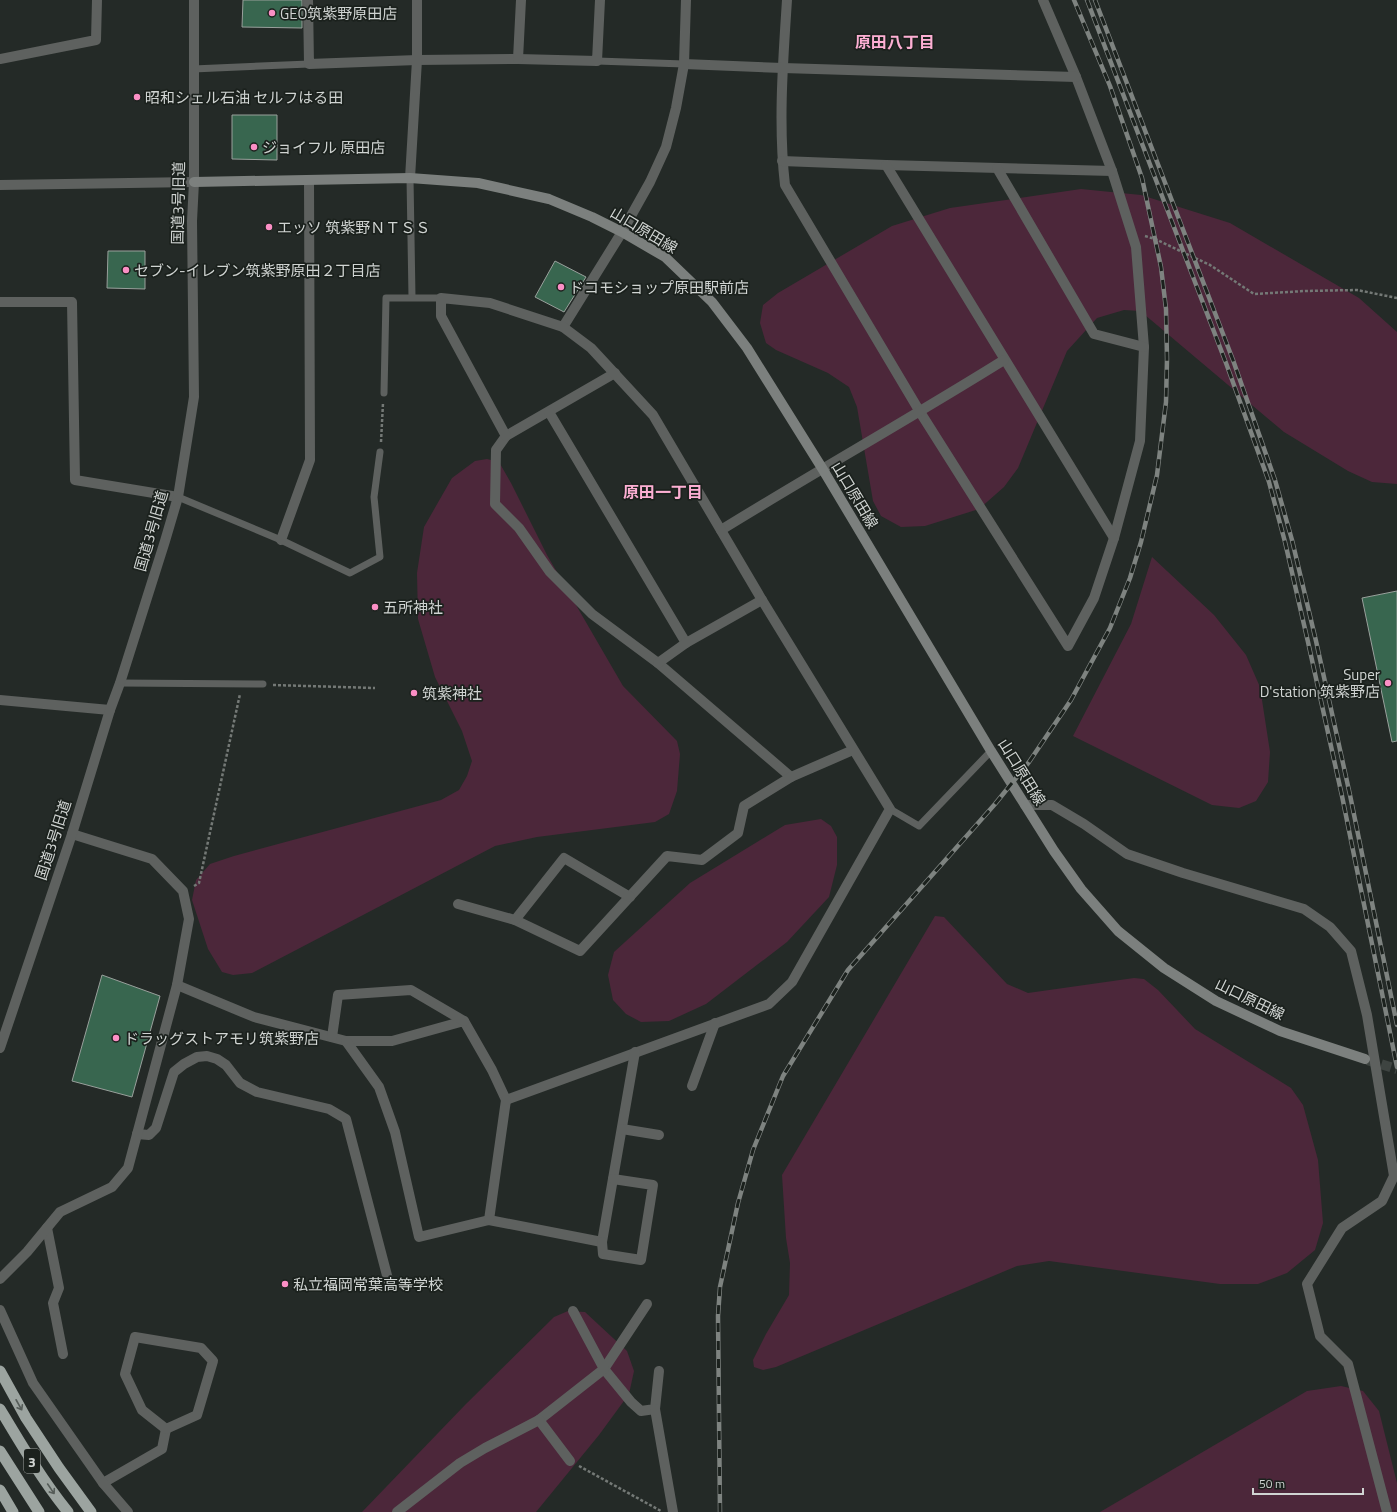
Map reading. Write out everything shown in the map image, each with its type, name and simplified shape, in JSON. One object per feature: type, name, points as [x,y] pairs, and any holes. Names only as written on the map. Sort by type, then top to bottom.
[{"type":"highway","points":[[0,1371],[26,1418],[59,1468],[91,1512]]},
{"type":"highway","name":"3","points":[[0,1409],[18,1441],[68,1512]]},
{"type":"highway","name":"3","points":[[0,1452],[39,1512]]},
{"type":"highway","points":[[0,1490],[13,1512]]},
{"type":"main road","name":"山口原田線","points":[[194,182],[410,178],[478,183],[549,199],[592,217],[622,232],[665,257],[712,302],[747,348],[822,468],[991,751],[1025,806],[1081,889],[1118,931],[1164,968],[1216,1001],[1280,1031],[1365,1059]]},
{"type":"street","points":[[0,59],[96,40],[97,0]]},
{"type":"street","name":"国道3号旧道","points":[[0,1048],[72,834],[110,710],[166,541],[178,497],[194,397],[192,228],[194,182],[194,0]]},
{"type":"street","points":[[308,0],[309,64],[417,60],[518,59],[597,61],[600,0]]},
{"type":"street","points":[[410,178],[417,60],[417,0]]},
{"type":"street","points":[[518,59],[521,0]]},
{"type":"street","points":[[563,327],[622,232],[650,182],[666,147],[684,64],[686,0]]},
{"type":"street","points":[[787,0],[783,68],[782,161],[785,185],[920,412],[1068,646],[1094,598],[1114,538],[1140,441],[1144,347],[1136,247],[1112,171],[1076,77],[1043,0]]},
{"type":"street","points":[[684,64],[1076,77]]},
{"type":"street","points":[[782,161],[1112,171]]},
{"type":"street","points":[[886,165],[1114,538]]},
{"type":"street","points":[[997,168],[1094,334],[1144,347]]},
{"type":"street","points":[[281,540],[310,460],[309,180]]},
{"type":"street","points":[[0,185],[194,182]]},
{"type":"street","points":[[506,436],[441,316],[441,298],[490,303],[563,327],[591,348],[653,415],[762,600],[890,809],[792,982],[769,1004],[506,1100]]},
{"type":"street","points":[[0,302],[72,302],[75,480],[178,497]]},
{"type":"street","points":[[721,530],[822,468],[920,412],[1004,360]]},
{"type":"street","points":[[615,373],[506,436],[496,450],[494,504],[519,528],[550,572],[592,614],[658,663],[791,777]]},
{"type":"street","points":[[549,412],[686,643]]},
{"type":"street","points":[[658,663],[686,643],[762,600]]},
{"type":"street","points":[[0,700],[110,710]]},
{"type":"street","points":[[458,904],[515,920],[580,951],[668,856],[702,860],[738,833],[744,806],[791,777],[853,750]]},
{"type":"street","points":[[1025,806],[1052,805],[1084,824],[1127,854],[1183,873],[1304,909],[1330,927],[1351,951],[1367,1015],[1394,1176],[1382,1201],[1342,1228],[1307,1284],[1320,1336],[1348,1364],[1387,1512]]},
{"type":"street","points":[[0,1279],[27,1252],[60,1212],[112,1187],[128,1168],[177,985],[190,919],[183,891],[152,859],[72,834]]},
{"type":"street","points":[[515,920],[564,858],[630,897]]},
{"type":"street","points":[[177,985],[254,1017],[346,1041],[392,1041],[464,1021]]},
{"type":"street","points":[[332,1037],[338,995],[411,990],[464,1021],[492,1070],[506,1100],[489,1220]]},
{"type":"street","points":[[692,1086],[715,1023]]},
{"type":"street","points":[[346,1041],[379,1087],[395,1132],[419,1236],[489,1220],[602,1242]]},
{"type":"street","points":[[613,1179],[653,1185],[641,1260],[603,1254],[602,1242],[635,1052]]},
{"type":"street","points":[[137,1134],[149,1135],[156,1128],[174,1072],[184,1064],[197,1057],[207,1056],[217,1058],[226,1065],[240,1083],[257,1092],[329,1109],[346,1119],[389,1283]]},
{"type":"street","points":[[622,1129],[659,1135]]},
{"type":"street","points":[[46,1228],[59,1288],[53,1303],[63,1354]]},
{"type":"street","points":[[398,1512],[460,1463],[485,1448],[539,1420],[604,1369],[647,1304]]},
{"type":"street","points":[[0,1310],[33,1384],[103,1483],[128,1512]]},
{"type":"street","points":[[573,1310],[604,1369],[631,1402],[641,1411],[655,1409]]},
{"type":"street","points":[[135,1337],[201,1348],[213,1361],[197,1415],[166,1429],[142,1410],[125,1374],[135,1337]]},
{"type":"street","points":[[659,1372],[655,1409],[673,1512]]},
{"type":"street","points":[[539,1420],[570,1461]]},
{"type":"street","points":[[103,1483],[162,1449],[166,1429]]},
{"type":"lane","points":[[597,61],[684,64]]},
{"type":"lane","points":[[193,69],[309,64]]},
{"type":"lane","points":[[410,178],[412,297]]},
{"type":"lane","points":[[384,393],[386,298],[441,298]]},
{"type":"lane","points":[[178,497],[281,540],[350,573],[380,557],[374,497],[380,452]]},
{"type":"lane","points":[[120,683],[263,684]]},
{"type":"lane","points":[[890,809],[919,826],[991,751]]},
{"type":"path","points":[[1131,233],[1155,239],[1210,265],[1254,294],[1357,290],[1397,298]]},
{"type":"path","points":[[380,452],[384,393]]},
{"type":"path","points":[[183,891],[200,883],[242,684]]},
{"type":"path","points":[[263,684],[375,688]]},
{"type":"path","points":[[570,1461],[663,1512]]},
{"type":"shaded area","points":[[1081,189],[1141,195],[1230,223],[1359,298],[1397,332],[1397,484],[1372,482],[1348,471],[1284,432],[1140,311],[1124,310],[1097,318],[1067,351],[1018,468],[1004,487],[979,509],[925,526],[901,527],[881,516],[873,501],[857,407],[849,387],[828,373],[776,350],[766,343],[760,323],[763,305],[778,293],[892,226],[950,208]]},
{"type":"shaded area","points":[[487,459],[499,462],[547,555],[623,686],[677,741],[680,754],[677,791],[669,814],[655,822],[537,837],[495,846],[252,973],[233,975],[222,972],[208,949],[192,900],[196,880],[210,864],[234,856],[441,800],[459,790],[467,776],[472,761],[462,731],[435,677],[418,619],[417,573],[424,527],[452,478],[475,461]]},
{"type":"shaded area","points":[[1152,557],[1214,615],[1246,655],[1260,687],[1270,752],[1268,782],[1256,801],[1239,808],[1212,805],[1073,736],[1131,624]]},
{"type":"shaded area","points":[[821,819],[831,826],[837,837],[837,865],[829,897],[787,942],[706,1004],[669,1021],[641,1022],[626,1014],[613,1000],[608,975],[614,952],[690,883],[785,825]]},
{"type":"shaded area","points":[[935,916],[944,917],[1007,984],[1028,993],[1134,978],[1144,979],[1158,990],[1195,1029],[1291,1088],[1303,1105],[1318,1160],[1323,1223],[1315,1250],[1287,1273],[1258,1284],[1220,1284],[1049,1261],[1017,1266],[776,1367],[763,1370],[754,1367],[753,1360],[766,1334],[789,1295],[790,1263],[786,1238],[782,1175]]},
{"type":"shaded area","points":[[568,1311],[585,1312],[627,1351],[634,1371],[629,1394],[599,1435],[536,1512],[362,1512],[465,1405],[554,1317]]},
{"type":"shaded area","points":[[1341,1386],[1363,1391],[1379,1411],[1397,1483],[1397,1512],[1100,1512],[1307,1391]]},
{"type":"building","name":"GEO筑紫野原田店","points":[[243,0],[302,0],[302,28],[242,27]]},
{"type":"building","name":"ジョイフル 原田店","points":[[232,115],[277,115],[277,160],[232,159]]},
{"type":"building","name":"セブン-イレブン筑紫野原田２丁目店","points":[[108,251],[145,251],[145,289],[107,288]]},
{"type":"building","name":"ドコモショップ原田駅前店","points":[[555,261],[586,277],[564,312],[535,297]]},
{"type":"building","name":"Super D'station 筑紫野店","points":[[1397,591],[1397,741],[1392,742],[1362,598]]},
{"type":"building","name":"ドラッグストアモリ筑紫野店","points":[[102,975],[160,996],[132,1097],[72,1081]]},
{"type":"tunnel","points":[[1367,1060],[1397,1069]]},
{"type":"railway","points":[[720,1512],[718,1316],[720,1287],[738,1203],[753,1150],[783,1076],[848,970],[995,804],[1029,762],[1071,700],[1110,628],[1130,578],[1141,542],[1157,475],[1166,402],[1167,359],[1166,309],[1161,267],[1142,178],[1110,86],[1074,0]]},
{"type":"railway","points":[[1087,0],[1226,363],[1269,482],[1285,542],[1342,796],[1397,1067]]},
{"type":"railway","points":[[1095,0],[1233,360],[1275,480],[1292,540],[1316,641],[1350,795],[1397,1025]]},
{"type":"place","name":"GEO筑紫野原田店","points":[[272,13]]},
{"type":"place","name":"昭和シェル石油 セルフはる田","points":[[137,97]]},
{"type":"place","name":"ジョイフル 原田店","points":[[254,147]]},
{"type":"place","name":"エッソ 筑紫野ＮＴＳＳ","points":[[269,227]]},
{"type":"place","name":"セブン-イレブン筑紫野原田２丁目店","points":[[126,270]]},
{"type":"place","name":"ドコモショップ原田駅前店","points":[[561,287]]},
{"type":"place","name":"五所神社","points":[[375,607]]},
{"type":"place","name":"Super D'station 筑紫野店","points":[[1388,683]]},
{"type":"place","name":"筑紫神社","points":[[414,693]]},
{"type":"place","name":"ドラッグストアモリ筑紫野店","points":[[116,1038]]},
{"type":"place","name":"私立福岡常葉高等学校","points":[[285,1284]]},
{"type":"district","name":"原田八丁目","points":[[895,42]]},
{"type":"district","name":"原田一丁目","points":[[663,492]]}]
